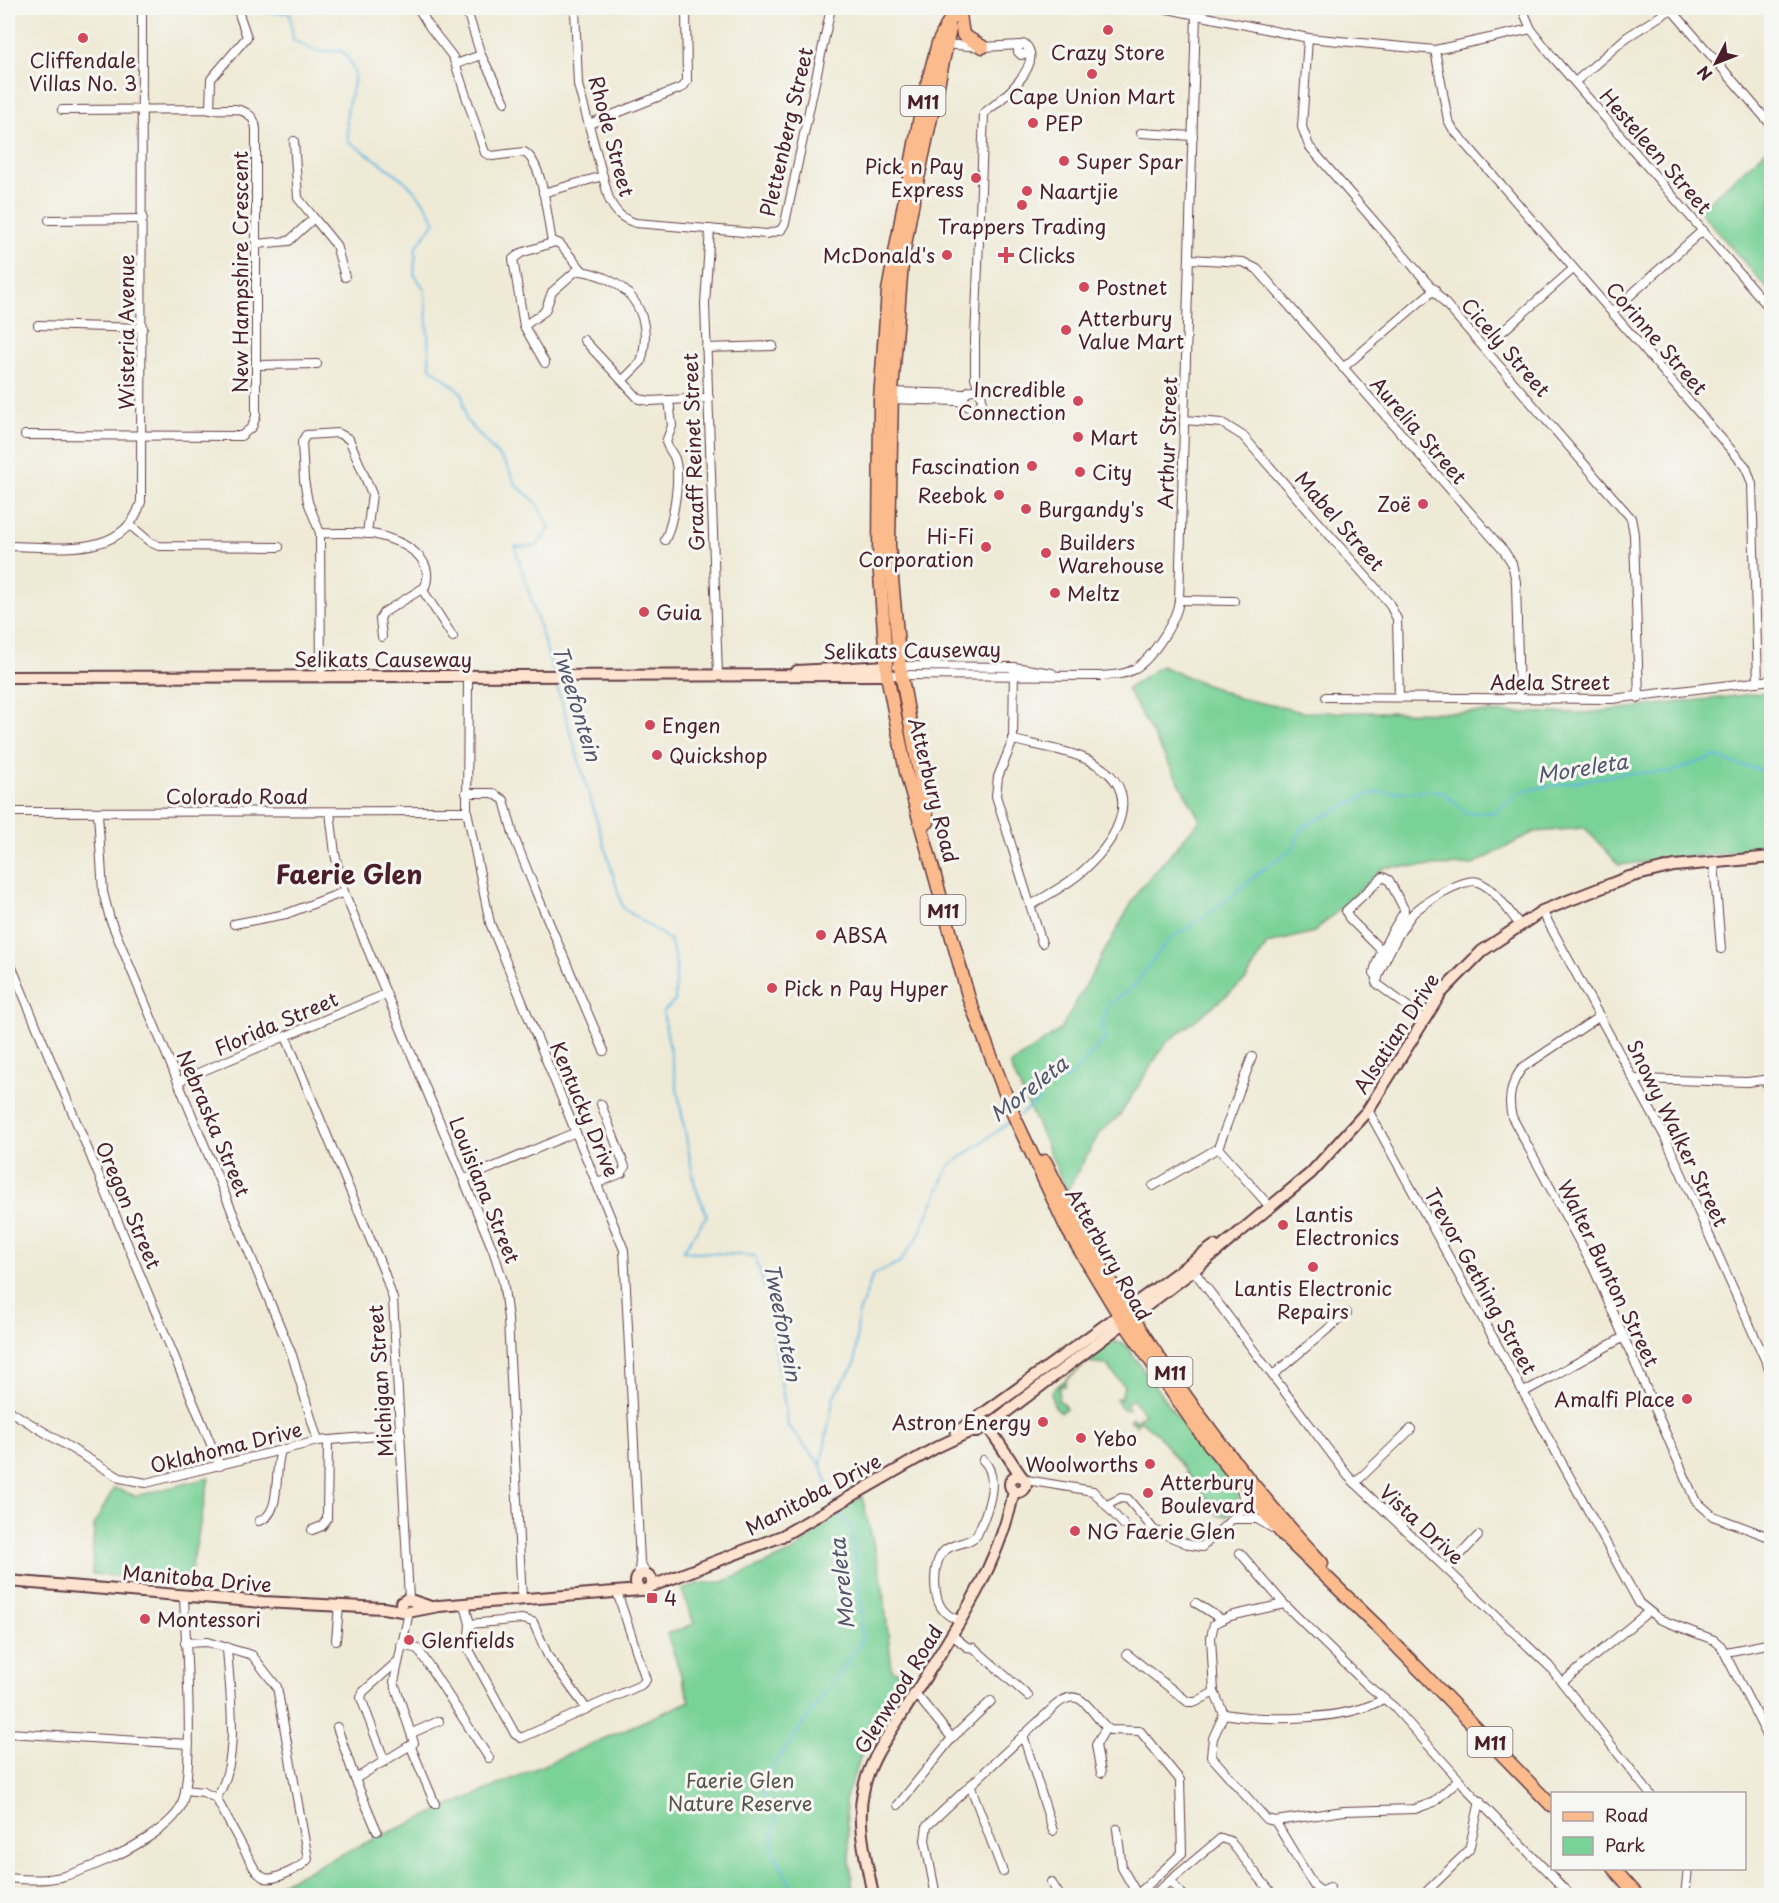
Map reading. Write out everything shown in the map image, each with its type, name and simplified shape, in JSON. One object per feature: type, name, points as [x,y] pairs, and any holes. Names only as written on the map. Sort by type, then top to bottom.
[{"type":"main road","name":"Atterbury Road","points":[[955,9],[943,44],[902,262],[886,396],[879,560],[887,671],[906,772],[969,999],[1030,1139],[1126,1315],[1238,1482],[1283,1535],[1381,1630],[1551,1805]]},
{"type":"main road","points":[[955,9],[961,32],[983,47]]},
{"type":"main road","name":"Atterbury Road","points":[[886,396],[889,536],[901,671],[928,819],[950,905],[1009,1093]]},
{"type":"main road","name":"Atterbury Road","points":[[1126,1315],[1244,1474],[1290,1529],[1366,1610],[1381,1630]]},
{"type":"main road","points":[[1614,1870],[1638,1896]]},
{"type":"street","name":"Wisteria Avenue","points":[[130,525],[141,502],[143,436],[142,8]]},
{"type":"street","points":[[210,110],[212,76],[247,38],[237,8]]},
{"type":"street","points":[[418,8],[456,64],[485,153],[492,156],[518,151],[529,155],[536,166],[552,242]]},
{"type":"street","points":[[466,8],[481,55],[504,102]]},
{"type":"street","name":"Rhode Street","points":[[575,8],[577,77],[611,204],[627,220],[636,223],[710,229]]},
{"type":"street","points":[[589,124],[683,87],[687,81],[687,8]]},
{"type":"street","name":"Plettenberg Street","points":[[710,229],[767,234],[781,230],[785,223],[831,8]]},
{"type":"street","points":[[1163,8],[1308,38],[1435,50],[1531,29]]},
{"type":"street","name":"Hesteleen Street","points":[[1522,8],[1531,29],[1772,310]]},
{"type":"street","points":[[1575,82],[1627,37],[1672,8],[1772,126]]},
{"type":"street","name":"Arthur Street","points":[[1126,673],[1139,666],[1152,651],[1174,620],[1179,600],[1196,14]]},
{"type":"street","name":"Cicely Street","points":[[1308,38],[1302,127],[1309,146],[1631,518],[1634,534],[1639,698]]},
{"type":"street","points":[[886,396],[957,401],[974,407],[980,404],[982,397],[975,377],[975,361],[984,113],[1017,85],[1024,70],[1022,51],[1006,47],[943,44]]},
{"type":"street","name":"Corinne Street","points":[[1435,50],[1448,120],[1453,129],[1613,311],[1750,474],[1758,682]]},
{"type":"street","points":[[456,64],[481,55]]},
{"type":"street","name":"New Hampshire Crescent","points":[[62,110],[241,110],[250,114],[256,124],[255,423],[240,436],[143,436]]},
{"type":"street","points":[[1141,133],[1193,136]]},
{"type":"street","points":[[294,141],[298,198],[336,245],[345,277]]},
{"type":"street","points":[[543,193],[603,176]]},
{"type":"street","points":[[256,244],[289,241],[314,218]]},
{"type":"street","points":[[49,220],[143,219]]},
{"type":"street","name":"Graaff Reinet Street","points":[[710,229],[705,287],[706,348],[718,675]]},
{"type":"street","points":[[1613,311],[1703,230]]},
{"type":"street","points":[[545,363],[524,326],[512,262],[517,255],[552,242],[560,244],[582,270],[623,287],[640,309],[643,355],[639,366],[623,380]]},
{"type":"street","name":"Aurelia Street","points":[[1189,259],[1243,262],[1257,269],[1512,563],[1516,582],[1519,699]]},
{"type":"street","points":[[1485,347],[1573,268]]},
{"type":"street","points":[[524,326],[545,311],[556,287],[572,273],[582,270]]},
{"type":"street","points":[[1343,368],[1435,290]]},
{"type":"street","points":[[38,325],[143,328]]},
{"type":"street","points":[[584,340],[639,399],[709,398]]},
{"type":"street","points":[[706,348],[773,346]]},
{"type":"street","points":[[256,365],[317,364]]},
{"type":"street","points":[[967,404],[967,393],[975,377]]},
{"type":"street","points":[[886,396],[979,391]]},
{"type":"street","points":[[665,540],[674,519],[675,459],[666,442],[672,426],[669,400]]},
{"type":"street","name":"Mabel Street","points":[[1184,420],[1222,423],[1243,436],[1389,603],[1396,619],[1399,697]]},
{"type":"street","points":[[321,678],[320,533],[307,496],[303,439],[306,435],[338,433],[349,439],[370,487],[372,501],[367,534]]},
{"type":"street","points":[[25,435],[143,436]]},
{"type":"street","points":[[8,546],[93,546],[115,538],[130,525],[150,542],[159,546],[279,547]]},
{"type":"street","points":[[320,533],[367,534],[388,539],[422,557],[428,572],[427,583],[422,589],[383,613],[380,619],[382,637]]},
{"type":"street","points":[[422,589],[453,637]]},
{"type":"street","points":[[1179,600],[1234,600]]},
{"type":"street","points":[[1014,667],[1013,740],[998,777],[996,796],[1042,943]]},
{"type":"street","name":"Selikats Causeway","points":[[8,677],[758,676],[1014,667],[1065,676]]},
{"type":"street","name":"Selikats Causeway","points":[[901,671],[1014,677],[1126,673]]},
{"type":"street","name":"Kentucky Drive","points":[[468,676],[467,811],[493,933],[621,1239],[625,1259],[640,1562],[644,1581]]},
{"type":"street","name":"Adela Street","points":[[1326,697],[1639,698],[1772,680]]},
{"type":"street","points":[[1013,740],[1087,760],[1097,765],[1113,779],[1123,803],[1118,824],[1090,864],[1076,876],[1031,905]]},
{"type":"street","points":[[466,793],[493,793],[504,800],[514,837],[531,881],[603,1051]]},
{"type":"street","name":"Colorado Road","points":[[8,812],[467,811]]},
{"type":"street","name":"Louisiana Street","points":[[330,812],[335,854],[345,892],[500,1268],[506,1293],[522,1600]]},
{"type":"street","name":"Nebraska Street","points":[[98,813],[102,883],[108,910],[292,1355],[318,1441]]},
{"type":"street","name":"Alsatian Drive","points":[[1126,1315],[1271,1208],[1329,1155],[1368,1110],[1423,1018],[1441,993],[1468,963],[1520,925],[1542,911],[1589,891],[1649,871],[1772,857]]},
{"type":"street","points":[[1714,863],[1721,949]]},
{"type":"street","points":[[1383,952],[1349,918],[1346,911],[1383,877],[1389,880],[1404,909],[1374,973],[1378,982],[1423,1018]]},
{"type":"street","points":[[1378,982],[1412,915],[1466,881],[1475,880],[1485,886],[1520,925]]},
{"type":"street","points":[[234,924],[286,914],[345,892]]},
{"type":"street","name":"Snowy Walker Street","points":[[1542,911],[1634,1079],[1692,1192],[1772,1375]]},
{"type":"street","name":"Oregon Street","points":[[8,958],[220,1466]]},
{"type":"street","name":"Florida Street","points":[[178,1081],[387,994]]},
{"type":"street","name":"Walter Bunton Street","points":[[1600,1016],[1522,1068],[1512,1086],[1509,1103],[1512,1117],[1582,1245],[1698,1505],[1713,1516],[1772,1538]]},
{"type":"street","name":"Michigan Street","points":[[286,1037],[389,1286],[394,1316],[408,1607],[394,1682],[412,1733]]},
{"type":"street","points":[[1153,1185],[1218,1148],[1252,1058]]},
{"type":"street","points":[[1634,1079],[1768,1080],[1772,1092]]},
{"type":"street","points":[[598,1183],[622,1173],[625,1167],[601,1104]]},
{"type":"street","name":"Trevor Gething Street","points":[[1368,1110],[1633,1593],[1648,1612]]},
{"type":"street","points":[[465,1179],[576,1132]]},
{"type":"street","points":[[1218,1148],[1271,1208]]},
{"type":"street","name":"Vista Drive","points":[[1191,1267],[1355,1483],[1564,1681],[1648,1792]]},
{"type":"street","points":[[1273,1375],[1347,1313]]},
{"type":"street","name":"Manitoba Drive","points":[[937,1447],[1126,1315]]},
{"type":"street","name":"Manitoba Drive","points":[[8,1581],[184,1596],[383,1608],[465,1605],[617,1592],[644,1581],[670,1578],[772,1540],[937,1447],[969,1432],[984,1430],[1126,1315]]},
{"type":"street","points":[[1524,1392],[1624,1336]]},
{"type":"street","name":"Oklahoma Drive","points":[[8,1410],[128,1481],[155,1482],[318,1441],[400,1434]]},
{"type":"street","points":[[977,1418],[972,1426],[984,1430],[1020,1484],[1090,1490],[1124,1525]]},
{"type":"street","points":[[1355,1483],[1410,1429]]},
{"type":"street","points":[[312,1530],[322,1526],[327,1519],[328,1440]]},
{"type":"street","points":[[259,1521],[266,1518],[273,1510],[276,1470],[281,1450]]},
{"type":"street","points":[[961,1622],[947,1614],[940,1605],[936,1586],[937,1565],[940,1555],[948,1548],[972,1540],[977,1535],[992,1481],[991,1471],[983,1460]]},
{"type":"street","points":[[1107,1505],[1120,1498],[1128,1499],[1154,1530],[1197,1547],[1206,1545],[1234,1519],[1244,1504],[1238,1482]]},
{"type":"street","name":"Glenwood Road","points":[[873,1896],[861,1823],[863,1791],[877,1755],[961,1622],[981,1586],[1020,1484]]},
{"type":"street","points":[[1234,1519],[1257,1519],[1283,1535]]},
{"type":"street","points":[[1447,1569],[1478,1536]]},
{"type":"street","points":[[1240,1553],[1284,1604],[1406,1719],[1459,1779],[1571,1896]]},
{"type":"street","points":[[465,1605],[470,1624],[468,1648],[517,1736],[524,1737],[641,1685],[646,1680],[617,1592]]},
{"type":"street","points":[[8,1878],[44,1881],[61,1879],[126,1852],[176,1814],[184,1800],[189,1744],[184,1596]]},
{"type":"street","points":[[1196,1603],[1221,1619]]},
{"type":"street","points":[[1284,1604],[1221,1619],[1214,1624],[1211,1637],[1214,1692],[1224,1714],[1213,1738],[1212,1758],[1261,1815],[1275,1821],[1344,1811],[1414,1809],[1434,1802],[1459,1779]]},
{"type":"street","points":[[336,1640],[339,1606]]},
{"type":"street","points":[[1564,1681],[1648,1612],[1714,1640],[1726,1652],[1772,1745]]},
{"type":"street","points":[[470,1624],[522,1619],[533,1622],[551,1662],[586,1708]]},
{"type":"street","points":[[952,1635],[967,1647],[974,1648],[1028,1696]]},
{"type":"street","points":[[185,1643],[199,1641],[226,1647],[257,1658],[281,1695],[286,1745],[308,1859],[302,1866],[271,1878],[262,1877],[254,1868],[216,1798],[203,1792],[185,1790]]},
{"type":"street","points":[[1726,1652],[1772,1643]]},
{"type":"street","points":[[401,1645],[418,1649],[489,1758]]},
{"type":"street","points":[[216,1798],[224,1786],[229,1765],[231,1722],[226,1647]]},
{"type":"street","points":[[1126,1654],[1188,1702],[1196,1702],[1214,1692]]},
{"type":"street","points":[[385,1762],[361,1698],[363,1692],[398,1661]]},
{"type":"street","points":[[915,1693],[952,1738]]},
{"type":"street","points":[[936,1896],[925,1830],[1060,1702],[1072,1698],[1083,1700],[1106,1728],[1114,1731],[1140,1731],[1180,1780],[1182,1851],[1136,1895],[1121,1864],[1117,1829]]},
{"type":"street","points":[[1224,1714],[1274,1718],[1351,1713],[1383,1699]]},
{"type":"street","points":[[898,1805],[952,1738],[991,1701]]},
{"type":"street","points":[[355,1779],[411,1747],[415,1740],[412,1733],[439,1721]]},
{"type":"street","points":[[338,1727],[355,1779],[377,1831]]},
{"type":"street","points":[[1101,1773],[1096,1745],[1106,1728]]},
{"type":"street","points":[[8,1733],[189,1744]]},
{"type":"street","points":[[1023,1735],[1053,1831]]},
{"type":"street","points":[[411,1747],[435,1804]]},
{"type":"street","points":[[970,1785],[1003,1872]]},
{"type":"street","points":[[1422,1896],[1469,1850],[1480,1801]]},
{"type":"street","points":[[1275,1821],[1314,1886],[1322,1892],[1330,1887]]},
{"type":"street","points":[[1152,1896],[1216,1840],[1225,1839],[1230,1841],[1274,1896]]},
{"type":"street","points":[[1685,1896],[1688,1870]]},
{"type":"street","points":[[1170,1881],[1183,1896]]},
{"type":"street","points":[[1051,1882],[1060,1896]]},
{"type":"green space","points":[[1771,146],[1771,293],[1699,210]]},
{"type":"green space","points":[[1161,666],[1239,698],[1303,712],[1586,713],[1771,692],[1771,848],[1619,865],[1585,828],[1534,832],[1473,865],[1385,867],[1314,932],[1267,944],[1246,980],[1165,1044],[1119,1116],[1100,1132],[1067,1191],[1010,1065],[1061,1029],[1139,890],[1200,820],[1127,689]]},
{"type":"green space","points":[[1113,1341],[1126,1345],[1166,1402],[1237,1492],[1239,1505],[1228,1516],[1220,1516],[1210,1509],[1212,1506],[1158,1435],[1140,1420],[1136,1425],[1130,1420],[1132,1417],[1135,1421],[1144,1414],[1133,1399],[1126,1404],[1128,1409],[1122,1409],[1116,1398],[1121,1399],[1124,1386],[1106,1364],[1088,1362],[1066,1380],[1065,1386],[1060,1386],[1058,1401],[1062,1402],[1066,1408],[1061,1412],[1055,1406],[1052,1391]]},
{"type":"green space","points":[[209,1478],[189,1582],[92,1574],[94,1525],[114,1488],[136,1496]]},
{"type":"green space","name":"Faerie Glen Nature Reserve","points":[[862,1497],[882,1580],[892,1670],[910,1676],[865,1744],[845,1800],[853,1895],[256,1895],[372,1840],[690,1701],[667,1634],[694,1624],[682,1590],[701,1583],[723,1582],[793,1552],[827,1522],[828,1516]]},
{"type":"waterway","name":"Tweefontein","points":[[270,8],[272,13],[290,13],[293,40],[318,52],[342,51],[349,60],[353,68],[354,81],[347,112],[348,141],[386,166],[409,185],[420,196],[435,222],[416,247],[414,274],[425,290],[430,367],[462,393],[466,420],[506,464],[516,485],[537,503],[550,529],[536,546],[515,547],[553,671]]},
{"type":"waterway","name":"Tweefontein","points":[[555,680],[623,908],[670,940],[676,964],[675,1001],[663,1012],[695,1186],[707,1215],[683,1251],[755,1256],[768,1299],[788,1426],[821,1465]]},
{"type":"waterway","name":"Moreleta","points":[[1020,1115],[1037,1102],[1049,1085],[1069,1078],[1106,1038],[1102,1025],[1109,1005],[1134,986],[1169,939],[1208,915],[1266,867],[1293,849],[1301,828],[1371,793],[1441,791],[1467,813],[1495,812],[1522,791],[1625,773],[1672,772],[1715,756],[1731,763],[1767,771],[1772,768]]},
{"type":"waterway","name":"Moreleta","points":[[834,1502],[821,1465],[834,1395],[855,1364],[858,1316],[873,1275],[900,1262],[918,1237],[949,1166],[1013,1120]]},
{"type":"waterway","name":"Moreleta","points":[[789,1896],[791,1885],[772,1849],[776,1816],[759,1786],[861,1643],[862,1609],[851,1528],[837,1510]]},
{"type":"place","name":"Crazy Store","points":[[1108,30]]},
{"type":"place","name":"Cliffendale Villas No. 3","points":[[83,38]]},
{"type":"place","name":"Cape Union Mart","points":[[1092,74]]},
{"type":"place","name":"PEP","points":[[1033,123]]},
{"type":"place","name":"Super Spar","points":[[1064,161]]},
{"type":"place","name":"Pick n Pay Express","points":[[976,178]]},
{"type":"place","name":"Naartjie","points":[[1027,191]]},
{"type":"place","name":"Trappers Trading","points":[[1022,205]]},
{"type":"place","name":"McDonald's","points":[[947,255]]},
{"type":"place","name":"Clicks","points":[[1006,255]]},
{"type":"place","name":"Postnet","points":[[1084,287]]},
{"type":"place","name":"Atterbury Value Mart","points":[[1066,330]]},
{"type":"place","name":"Incredible Connection","points":[[1078,401]]},
{"type":"place","name":"Mart","points":[[1078,437]]},
{"type":"place","name":"Fascination","points":[[1032,466]]},
{"type":"place","name":"City","points":[[1080,472]]},
{"type":"place","name":"Reebok","points":[[999,495]]},
{"type":"place","name":"Zoë","points":[[1423,504]]},
{"type":"place","name":"Burgandy's","points":[[1026,509]]},
{"type":"place","name":"Hi-Fi Corporation","points":[[986,547]]},
{"type":"place","name":"Builders Warehouse","points":[[1046,553]]},
{"type":"place","name":"Meltz","points":[[1055,593]]},
{"type":"place","name":"Guia","points":[[644,612]]},
{"type":"place","name":"Engen","points":[[650,725]]},
{"type":"place","name":"Quickshop","points":[[657,755]]},
{"type":"place","name":"ABSA","points":[[821,935]]},
{"type":"place","name":"Pick n Pay Hyper","points":[[772,988]]},
{"type":"place","name":"Lantis Electronics","points":[[1283,1225]]},
{"type":"place","name":"Lantis Electronic Repairs","points":[[1313,1267]]},
{"type":"place","name":"Amalfi Place","points":[[1687,1399]]},
{"type":"place","name":"Astron Energy","points":[[1043,1422]]},
{"type":"place","name":"Yebo","points":[[1081,1438]]},
{"type":"place","name":"Woolworths","points":[[1150,1464]]},
{"type":"place","name":"Atterbury Boulevard","points":[[1148,1493]]},
{"type":"place","name":"NG Faerie Glen","points":[[1075,1531]]},
{"type":"place","name":"4","points":[[652,1598]]},
{"type":"place","name":"Montessori","points":[[145,1619]]},
{"type":"place","name":"Glenfields","points":[[409,1640]]},
{"type":"district","name":"Faerie Glen","points":[[349,873]]}]
